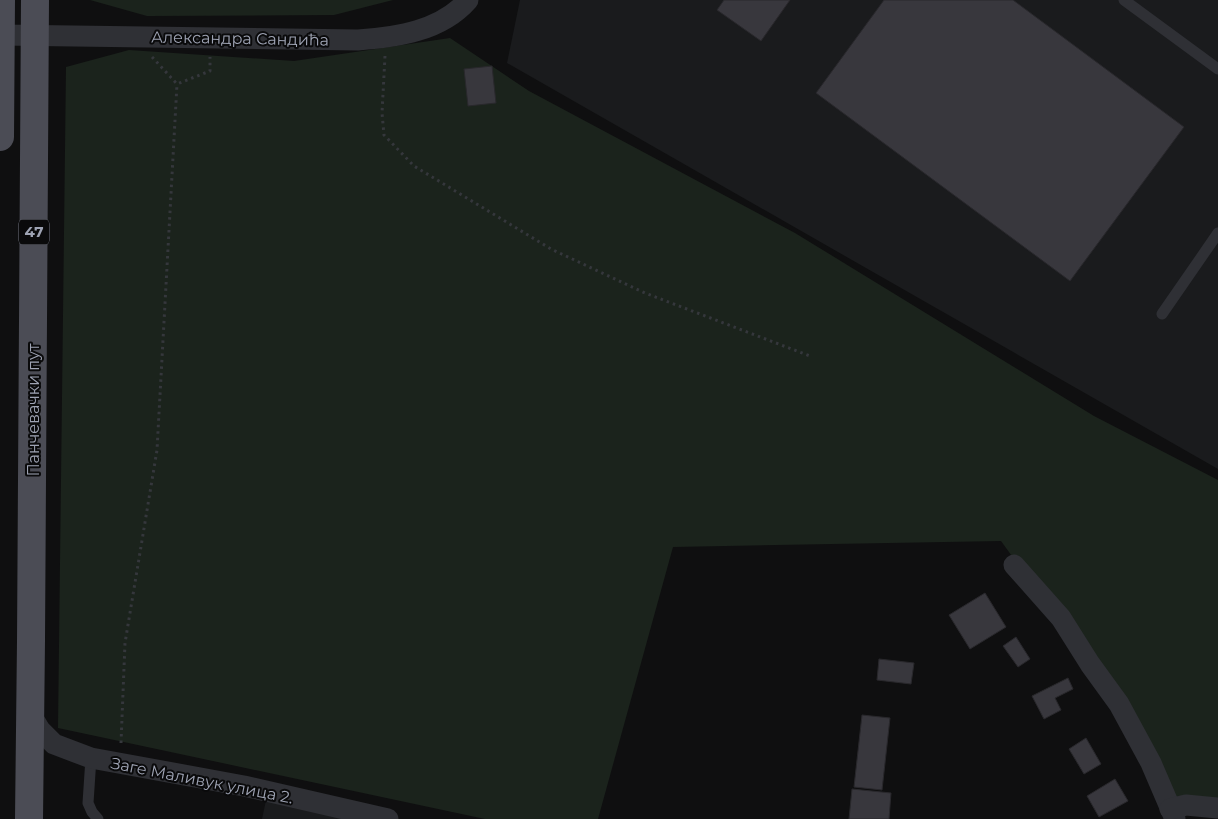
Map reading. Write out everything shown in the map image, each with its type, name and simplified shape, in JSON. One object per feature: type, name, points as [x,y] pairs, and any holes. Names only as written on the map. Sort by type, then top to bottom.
[{"type":"main road","points":[[0,137],[1,0]]},
{"type":"main road","name":"Панчевачки пут","points":[[29,819],[35,0]]},
{"type":"street","name":"Александра Сандића","points":[[1,35],[358,40],[386,38],[440,23],[464,6],[468,0]]},
{"type":"street","points":[[1014,564],[1061,618],[1118,704],[1150,763],[1172,814],[1186,805],[1218,808]]},
{"type":"street","name":"Заге Маливук улица 2.","points":[[31,715],[40,730],[54,744],[91,758],[244,786],[388,819]]},
{"type":"lane","points":[[1124,0],[1218,69]]},
{"type":"lane","points":[[1162,314],[1218,233]]},
{"type":"lane","points":[[87,819],[91,758]]},
{"type":"lane","points":[[88,803],[98,819]]},
{"type":"path","points":[[121,763],[125,643],[157,450],[177,84],[133,36]]},
{"type":"path","points":[[177,84],[210,71],[211,37]]},
{"type":"path","points":[[386,38],[382,113],[384,135],[414,166],[551,249],[645,293],[810,356]]},
{"type":"shaded area","points":[[90,0],[393,0],[334,15],[147,16]]},
{"type":"shaded area","points":[[520,0],[1218,0],[1218,469],[507,63]]},
{"type":"shaded area","points":[[450,38],[529,91],[795,233],[1094,416],[1218,480],[1218,808],[1170,809],[1119,704],[1001,541],[673,547],[598,819],[485,819],[58,728],[66,67],[129,50],[294,61]]},
{"type":"shaded area","points":[[268,791],[381,819],[262,819]]},
{"type":"building","points":[[724,0],[790,0],[761,41],[717,10]]},
{"type":"building","points":[[884,0],[1013,0],[1184,127],[1070,281],[816,93]]},
{"type":"building","points":[[492,66],[496,103],[468,106],[464,69]]},
{"type":"building","points":[[985,593],[1006,627],[970,649],[949,615]]},
{"type":"building","points":[[1016,637],[1030,659],[1018,667],[1003,646]]},
{"type":"building","points":[[879,659],[914,663],[911,684],[877,680]]},
{"type":"building","points":[[1068,678],[1073,689],[1055,698],[1061,710],[1044,719],[1032,696]]},
{"type":"building","points":[[862,715],[890,718],[882,790],[854,787]]},
{"type":"building","points":[[1086,738],[1101,764],[1084,774],[1069,749]]},
{"type":"building","points":[[1115,779],[1128,801],[1099,817],[1087,796]]},
{"type":"building","points":[[852,789],[891,793],[889,819],[849,819]]}]
